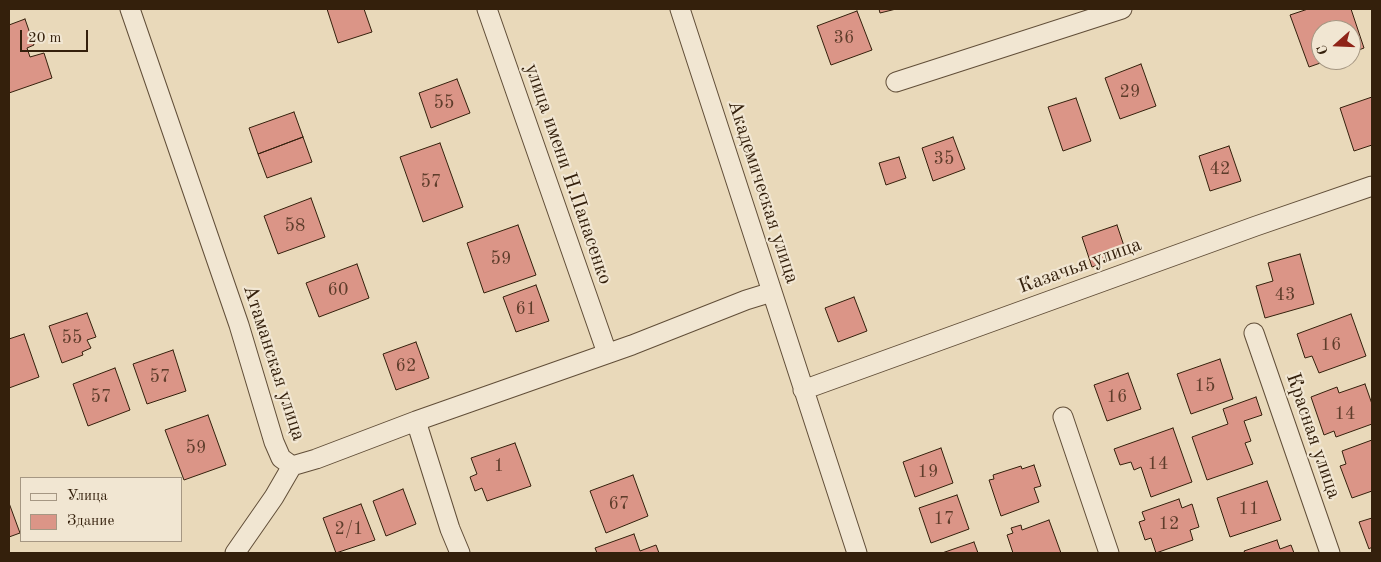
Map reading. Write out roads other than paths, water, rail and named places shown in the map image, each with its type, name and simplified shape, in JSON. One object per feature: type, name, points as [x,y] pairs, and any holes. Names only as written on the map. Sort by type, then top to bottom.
[{"type":"street","name":"Атаманская улица","points":[[130,9],[239,325],[274,442],[281,458],[292,466],[316,459],[772,292]]},
{"type":"street","name":"улица имени Н.Панасенко","points":[[487,9],[607,353]]},
{"type":"street","name":"Академическая улица","points":[[680,9],[857,553]]},
{"type":"street","points":[[896,82],[1122,9]]},
{"type":"street","name":"Казачья улица","points":[[803,390],[1372,186]]},
{"type":"street","name":"Красная улица","points":[[1254,332],[1330,553]]},
{"type":"street","points":[[1063,417],[1109,553]]},
{"type":"street","points":[[416,421],[450,529],[460,553]]},
{"type":"street","points":[[235,553],[274,497],[292,466]]}]
